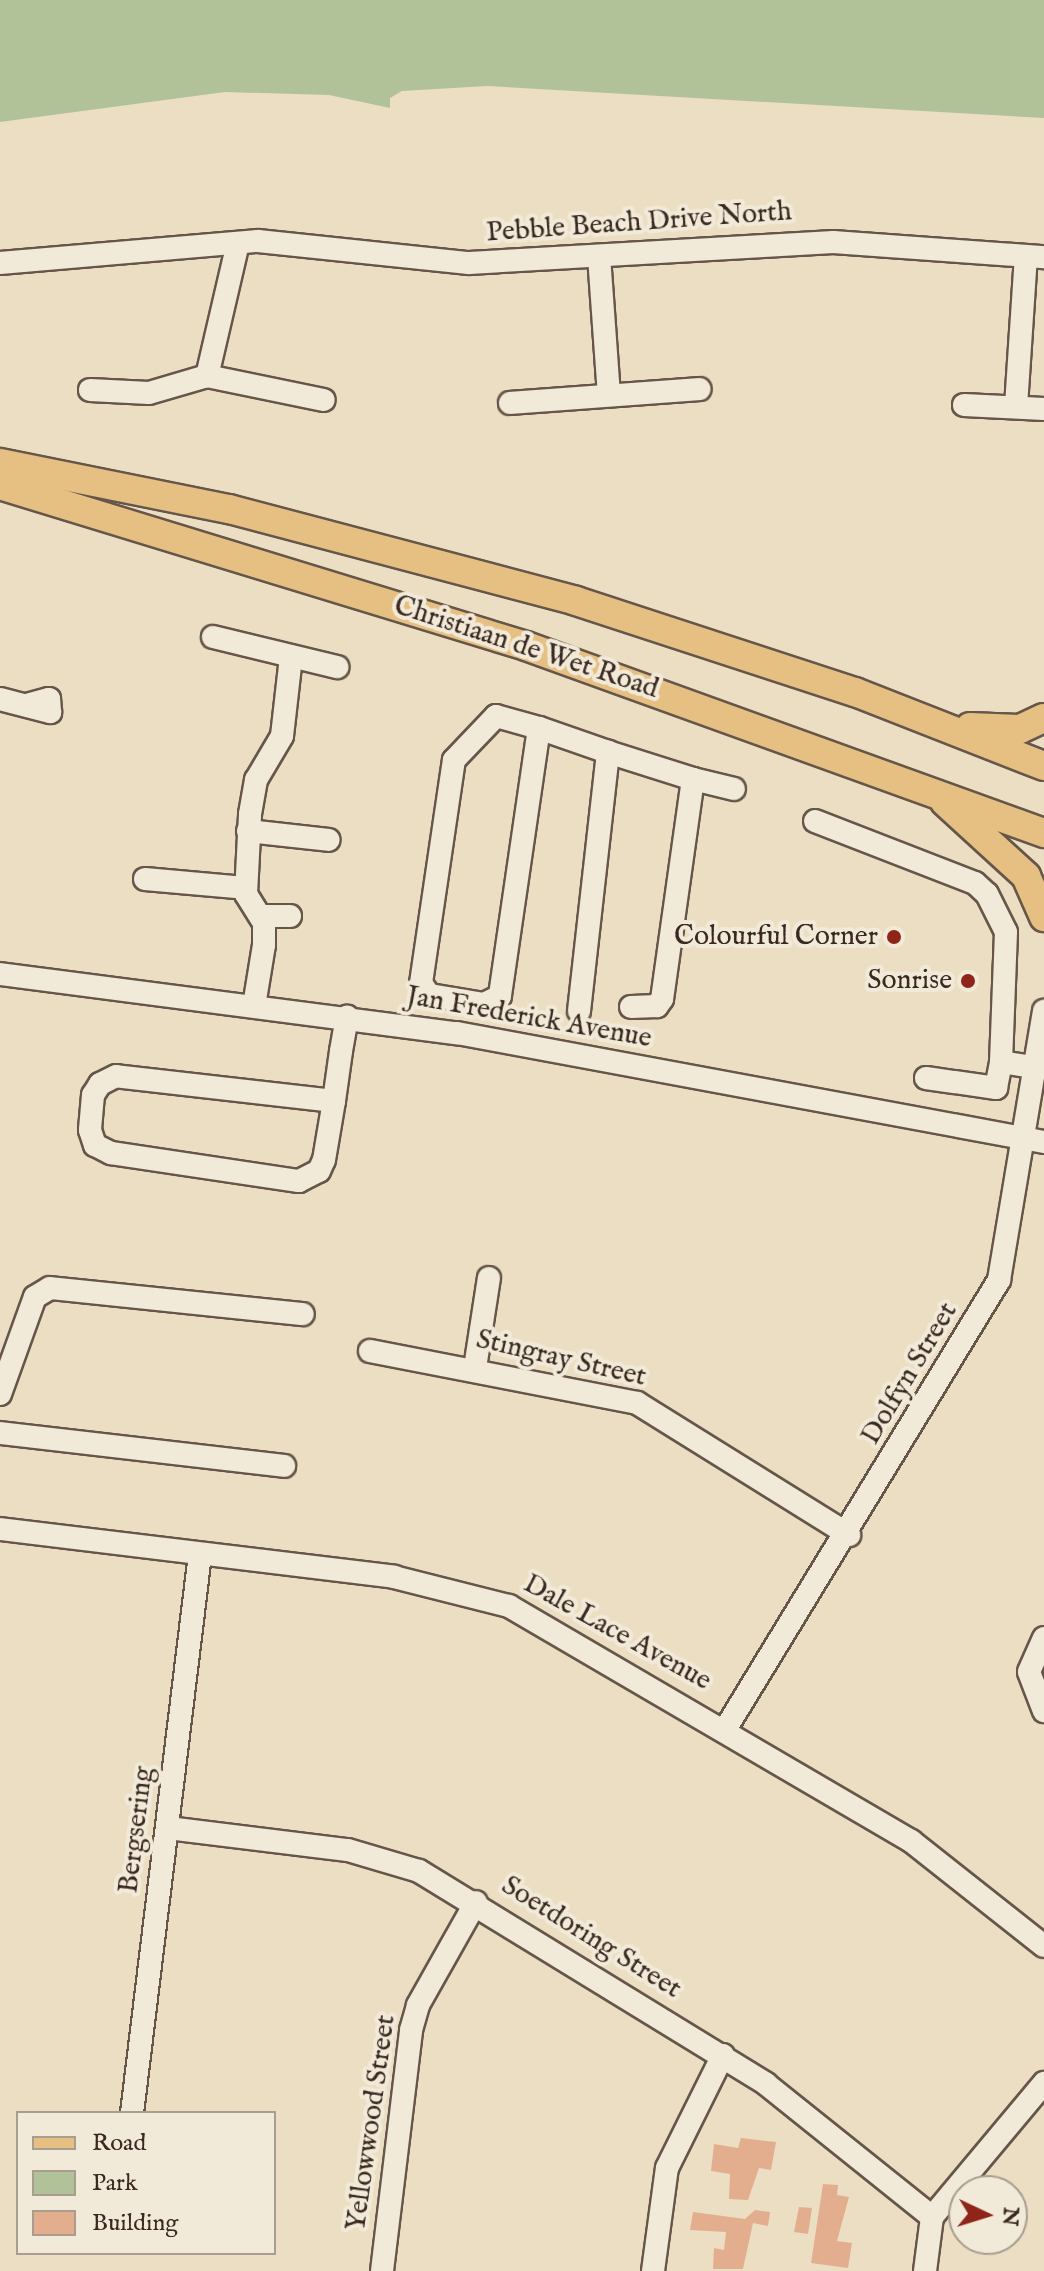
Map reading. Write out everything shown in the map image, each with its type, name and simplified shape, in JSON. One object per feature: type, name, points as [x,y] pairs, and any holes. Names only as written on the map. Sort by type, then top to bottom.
[{"type":"main road","name":"Christiaan de Wet Road","points":[[0,463],[169,495],[533,589],[922,718],[1044,766]]},
{"type":"main road","name":"Christiaan de Wet Road","points":[[0,485],[526,646],[927,787],[1044,833]]},
{"type":"main road","points":[[922,718],[1005,730],[1044,718]]},
{"type":"main road","points":[[927,787],[1019,868],[1044,917]]},
{"type":"street","name":"Pebble Beach Drive North","points":[[0,263],[238,243],[469,263],[833,242],[1035,257]]},
{"type":"street","points":[[207,376],[238,243]]},
{"type":"street","points":[[599,256],[609,395]]},
{"type":"street","points":[[1016,406],[1035,257]]},
{"type":"street","points":[[90,390],[149,393],[207,376],[324,400]]},
{"type":"street","points":[[510,403],[699,389]]},
{"type":"street","points":[[964,405],[1044,409]]},
{"type":"street","points":[[213,637],[337,667]]},
{"type":"street","points":[[254,1006],[264,945],[260,916],[245,888],[248,831],[256,780],[282,736],[291,657]]},
{"type":"street","points":[[0,699],[30,704]]},
{"type":"street","points":[[539,728],[500,996],[484,1004],[429,995],[421,983],[452,765],[489,718],[539,728],[693,779],[734,789]]},
{"type":"street","points":[[579,1011],[608,752]]},
{"type":"street","points":[[631,1007],[657,1006],[662,999],[693,779]]},
{"type":"street","points":[[815,821],[975,883],[987,894],[1006,932],[1001,1062],[996,1088],[926,1078]]},
{"type":"street","points":[[248,831],[329,840]]},
{"type":"street","points":[[145,879],[245,888]]},
{"type":"street","points":[[260,916],[290,916]]},
{"type":"street","name":"Jan Frederick Avenue","points":[[0,974],[347,1017],[1036,1141]]},
{"type":"street","name":"Dolfyn Street","points":[[726,1728],[849,1535],[999,1280],[1036,1141],[1037,1068],[1044,1011]]},
{"type":"street","points":[[334,1101],[116,1076],[100,1084],[93,1095],[90,1130],[95,1145],[111,1153],[299,1181],[319,1171],[324,1160],[334,1101],[347,1017]]},
{"type":"street","points":[[1001,1062],[1037,1068]]},
{"type":"street","points":[[475,1368],[489,1278]]},
{"type":"street","points":[[0,1394],[35,1297],[50,1288],[80,1287],[303,1314]]},
{"type":"street","name":"Stingray Street","points":[[370,1351],[475,1368],[637,1403],[849,1535]]},
{"type":"street","points":[[0,1433],[284,1466]]},
{"type":"street","name":"Dale Lace Avenue","points":[[0,1529],[394,1577],[479,1594],[551,1626],[726,1728],[943,1862],[1044,1946]]},
{"type":"street","name":"Bergsering","points":[[132,2111],[200,1554]]},
{"type":"street","points":[[1044,1638],[1029,1672],[1044,1711]]},
{"type":"street","name":"Soetdoring Street","points":[[168,1828],[385,1858],[476,1902],[723,2055],[932,2217]]},
{"type":"street","name":"Yellowwood Street","points":[[382,2271],[411,2030],[418,2005],[476,1902]]},
{"type":"street","points":[[653,2271],[667,2168],[723,2055]]},
{"type":"street","points":[[925,2271],[932,2217],[1044,2083]]},
{"type":"green space","points":[[0,0],[1044,0],[1044,118],[487,86],[402,91],[390,98],[390,108],[329,95],[225,92],[0,122]]},
{"type":"building","points":[[741,2138],[776,2142],[771,2170],[759,2168],[748,2200],[729,2199],[730,2174],[711,2171],[714,2144],[738,2148]]},
{"type":"building","points":[[823,2184],[838,2185],[837,2195],[849,2197],[837,2241],[852,2243],[848,2268],[811,2263]]},
{"type":"building","points":[[799,2207],[812,2208],[808,2234],[794,2232]]},
{"type":"building","points":[[755,2210],[770,2212],[768,2226],[753,2223],[743,2269],[713,2269],[714,2248],[724,2250],[726,2232],[690,2230],[693,2212],[745,2219]]},
{"type":"place","name":"Colourful Corner","points":[[894,937]]},
{"type":"place","name":"Sonrise","points":[[968,981]]}]
